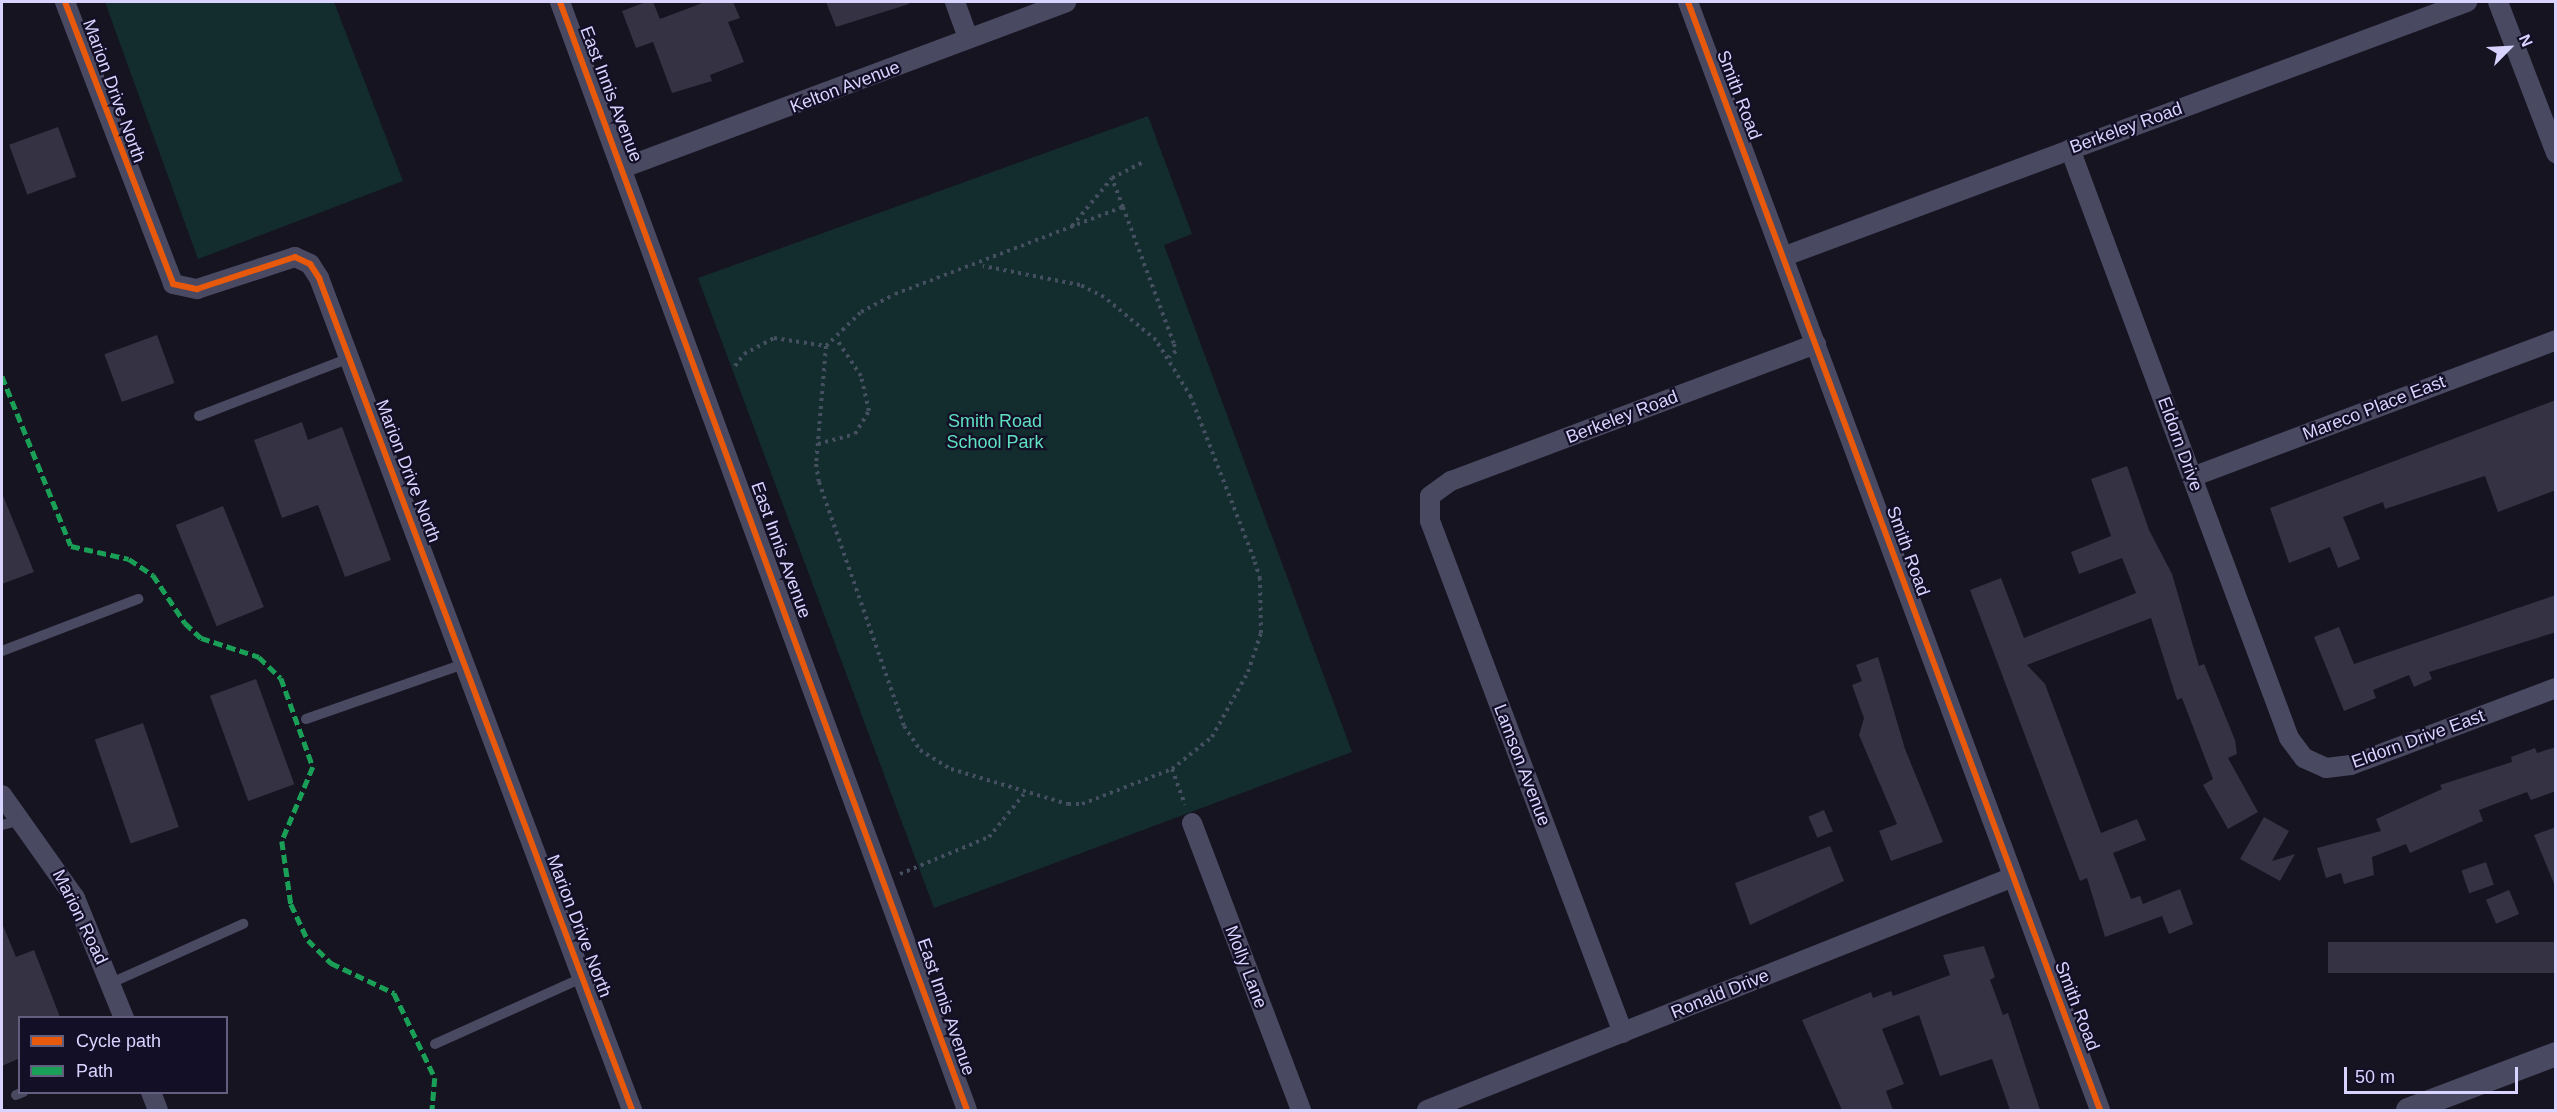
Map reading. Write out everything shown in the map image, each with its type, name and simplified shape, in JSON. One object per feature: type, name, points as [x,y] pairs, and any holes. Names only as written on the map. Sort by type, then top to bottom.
[{"type":"street","name":"Marion Drive North","points":[[65,2],[173,284],[197,289],[295,257],[310,264],[319,278],[632,1110]]},
{"type":"street","name":"East Innis Avenue","points":[[560,2],[885,879],[967,1110]]},
{"type":"street","points":[[955,2],[968,37]]},
{"type":"street","name":"Kelton Avenue","points":[[623,168],[1066,2]]},
{"type":"street","name":"Smith Road","points":[[1688,2],[1785,256],[2100,1110]]},
{"type":"street","name":"Berkeley Road","points":[[1785,256],[2468,2]]},
{"type":"street","points":[[2498,2],[2556,153]]},
{"type":"street","name":"Eldorn Drive","points":[[2070,149],[2289,738]]},
{"type":"street","name":"Mareco Place East","points":[[2192,477],[2556,340]]},
{"type":"street","name":"Berkeley Road","points":[[1430,496],[1451,481],[1816,344]]},
{"type":"street","name":"Lamson Avenue","points":[[1430,496],[1430,521],[1623,1033]]},
{"type":"street","name":"Eldorn Drive East","points":[[2289,738],[2304,758],[2326,768],[2351,765],[2556,688]]},
{"type":"street","name":"Marion Road","points":[[2,795],[22,819],[75,898],[123,1016]]},
{"type":"street","name":"Molly Lane","points":[[1192,823],[1301,1110]]},
{"type":"street","name":"Ronald Drive","points":[[1427,1110],[2013,877]]},
{"type":"street","points":[[2408,1110],[2556,1054]]},
{"type":"street","points":[[153,1094],[158,1110]]},
{"type":"lane","points":[[199,417],[349,358]]},
{"type":"lane","points":[[2,651],[138,599]]},
{"type":"lane","points":[[306,719],[464,664]]},
{"type":"lane","points":[[2,825],[22,819]]},
{"type":"lane","points":[[111,983],[243,924]]},
{"type":"lane","points":[[435,1044],[582,978]]},
{"type":"path","points":[[1071,226],[1112,178],[1144,162]]},
{"type":"path","points":[[1112,178],[1174,344],[1176,351],[1169,357]]},
{"type":"path","points":[[735,366],[744,354],[774,338],[826,346],[837,340],[861,312],[895,294],[1123,207]]},
{"type":"path","points":[[826,346],[816,464],[826,503],[911,738],[951,769],[1023,794],[1082,804],[1172,769],[1212,737],[1236,699],[1257,647],[1262,615],[1254,559],[1191,397],[1169,357],[1142,326],[1080,285],[982,266]]},
{"type":"path","points":[[818,444],[855,434],[869,411],[861,376],[837,340]]},
{"type":"path","points":[[1172,769],[1192,823]]},
{"type":"path","points":[[885,879],[989,837],[1023,794]]},
{"type":"green space","points":[[105,2],[334,2],[403,181],[198,259]]},
{"type":"green space","name":"Smith Road School Park","points":[[1148,116],[1192,234],[1164,245],[1352,752],[934,908],[698,278]]},
{"type":"building","points":[[646,2],[653,2],[660,19],[705,2],[733,2],[740,18],[728,22],[744,62],[710,75],[712,81],[672,93],[653,42],[636,48],[622,11]]},
{"type":"building","points":[[826,2],[909,2],[909,4],[836,27]]},
{"type":"building","points":[[58,127],[76,177],[27,195],[9,145]]},
{"type":"building","points":[[157,335],[174,383],[122,402],[104,354]]},
{"type":"building","points":[[2556,400],[2556,490],[2498,512],[2485,476],[2385,509],[2383,502],[2343,517],[2360,559],[2338,568],[2330,547],[2289,563],[2270,508]]},
{"type":"building","points":[[302,422],[308,440],[342,427],[391,560],[345,577],[318,505],[282,518],[254,440]]},
{"type":"building","points":[[2127,466],[2149,530],[2172,574],[2199,666],[2204,664],[2235,740],[2237,754],[2228,758],[2258,812],[2228,829],[2203,785],[2213,779],[2182,698],[2177,700],[2151,618],[2027,665],[2045,684],[2101,833],[2137,819],[2146,840],[2113,853],[2131,899],[2140,896],[2143,904],[2180,889],[2193,924],[2169,934],[2162,916],[2105,937],[2087,878],[2080,881],[1970,590],[2001,578],[2024,638],[2136,593],[2122,558],[2079,574],[2071,552],[2111,536],[2091,479]]},
{"type":"building","points":[[2,493],[34,572],[2,584]]},
{"type":"building","points":[[223,506],[264,607],[217,626],[176,525]]},
{"type":"building","points":[[2556,595],[2556,632],[2429,672],[2432,679],[2414,687],[2409,675],[2373,690],[2376,698],[2344,711],[2314,637],[2339,627],[2354,664]]},
{"type":"building","points":[[1878,657],[1905,749],[1943,842],[1891,861],[1879,831],[1897,824],[1859,735],[1864,718],[1852,685],[1862,681],[1856,665]]},
{"type":"building","points":[[256,679],[294,784],[248,801],[210,696]]},
{"type":"building","points":[[143,723],[179,827],[131,844],[95,740]]},
{"type":"building","points":[[2556,747],[2556,791],[2531,800],[2527,792],[2479,810],[2483,821],[2410,853],[2406,844],[2372,857],[2374,875],[2344,884],[2341,873],[2326,878],[2317,848],[2381,831],[2376,819],[2442,789],[2440,785],[2512,762],[2511,757],[2535,748],[2537,753]]},
{"type":"building","points":[[1824,810],[1833,831],[1817,838],[1808,817]]},
{"type":"building","points":[[2264,817],[2289,831],[2272,861],[2295,854],[2280,881],[2240,859]]},
{"type":"building","points":[[2556,827],[2556,886],[2555,886],[2534,835]]},
{"type":"building","points":[[1830,846],[1844,881],[1750,925],[1735,883]]},
{"type":"building","points":[[2486,862],[2494,885],[2469,893],[2461,870]]},
{"type":"building","points":[[2509,890],[2519,914],[2496,924],[2486,900]]},
{"type":"building","points":[[2,923],[16,957],[34,950],[60,1016],[18,1016],[18,1059],[2,1066]]},
{"type":"building","points":[[2328,942],[2556,942],[2556,973],[2328,973]]},
{"type":"building","points":[[1984,946],[1995,977],[1990,980],[2003,1015],[2008,1013],[2040,1110],[2010,1110],[1992,1059],[1940,1076],[1919,1015],[1882,1029],[1904,1084],[1886,1091],[1893,1110],[1842,1110],[1802,1020],[1871,992],[1873,998],[1891,991],[1893,996],[1950,975],[1943,955]]},
{"type":"marked path","points":[[2,376],[71,546],[129,559],[153,575],[185,623],[201,638],[259,657],[281,678],[313,767],[282,841],[291,904],[308,940],[331,963],[394,993],[435,1078],[432,1110]]},
{"type":"cycle path","points":[[65,2],[173,284],[197,289],[295,257],[310,264],[319,278],[632,1110]]},
{"type":"cycle path","points":[[560,2],[967,1110]]},
{"type":"cycle path","points":[[1688,2],[2100,1110]]}]
